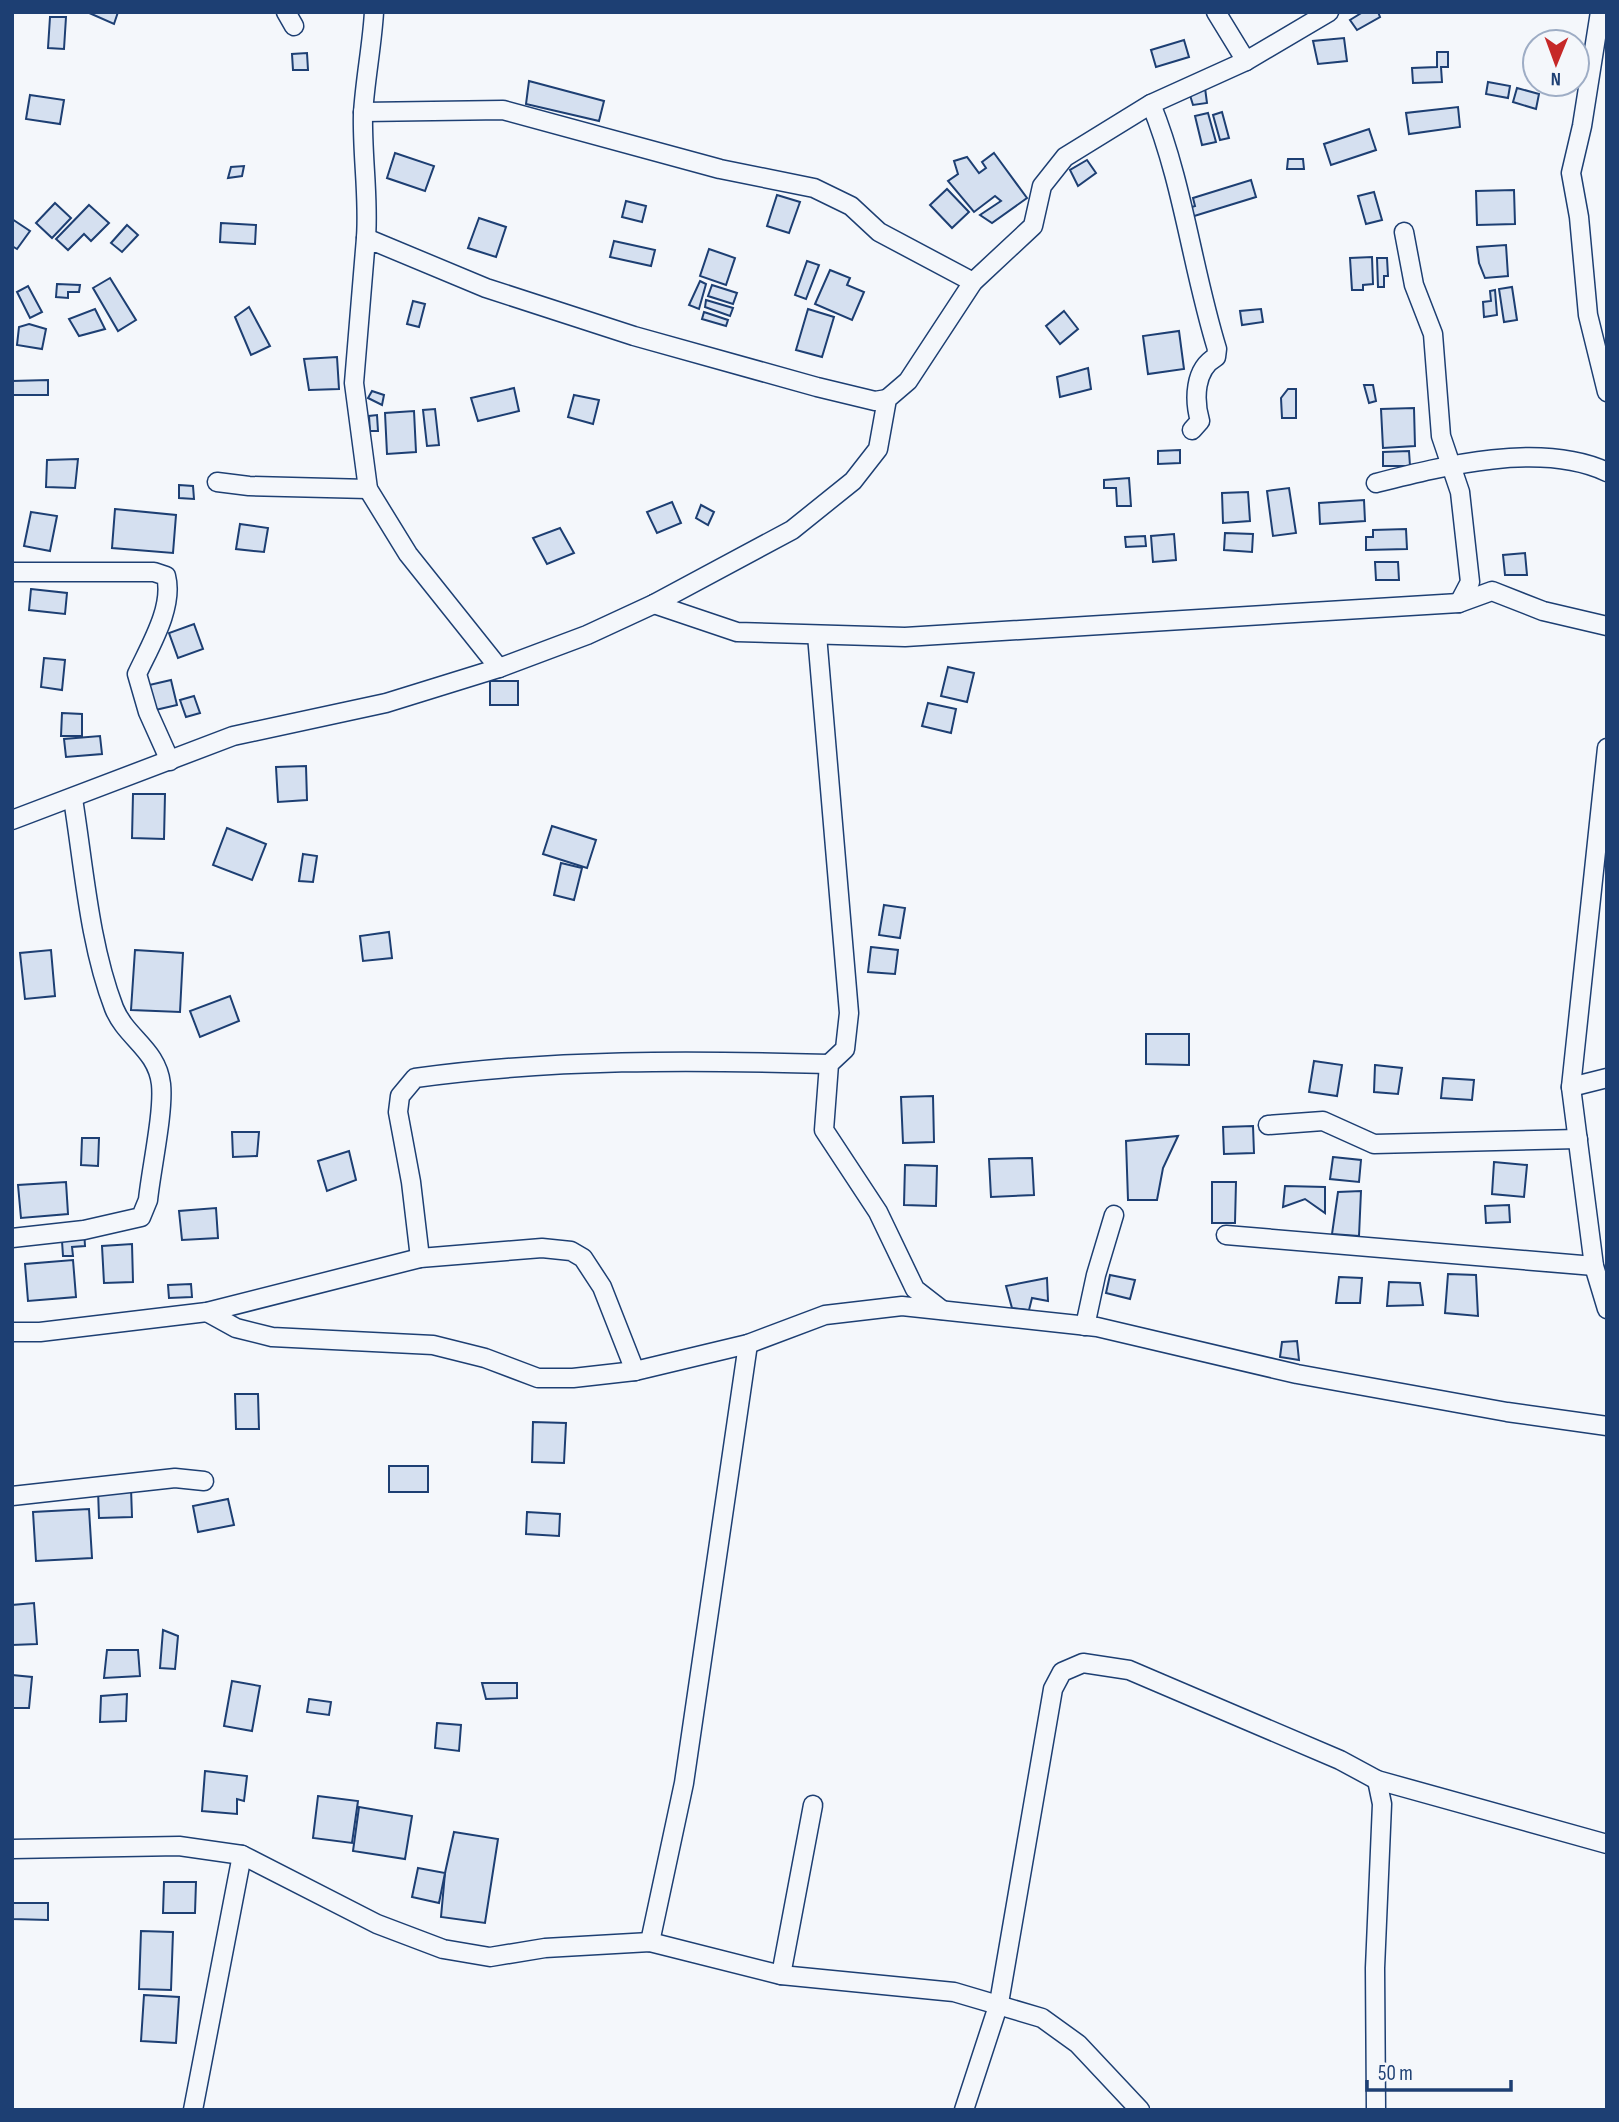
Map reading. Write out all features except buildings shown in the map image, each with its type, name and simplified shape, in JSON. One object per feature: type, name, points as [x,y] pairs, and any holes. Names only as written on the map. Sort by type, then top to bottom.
[{"type":"street","points":[[374,12],[363,112],[363,172],[369,207],[354,383],[368,489],[408,554],[499,668]]},
{"type":"street","points":[[1216,12],[1246,61]]},
{"type":"street","points":[[366,238],[486,288],[634,336],[817,387],[875,401],[887,399],[908,381],[973,282],[1033,226],[1042,186],[1065,157],[1151,104],[1246,61],[1329,12]]},
{"type":"street","points":[[1600,12],[1582,126],[1570,173],[1579,217],[1588,314],[1607,392]]},
{"type":"street","points":[[1151,104],[1167,144],[1183,222],[1217,349],[1216,356],[1209,360],[1198,382],[1195,405],[1200,421],[1192,430]]},
{"type":"street","points":[[363,112],[503,110],[720,169],[814,188],[851,206],[879,232],[973,282]]},
{"type":"street","points":[[1404,232],[1414,285],[1433,334],[1441,436],[1460,492],[1470,582],[1459,603]]},
{"type":"street","points":[[12,820],[233,736],[386,703],[499,668],[587,635],[654,604],[792,530],[853,481],[878,449],[887,399]]},
{"type":"street","points":[[1376,483],[1449,466],[1525,458],[1587,463],[1607,472]]},
{"type":"street","points":[[217,481],[249,486],[368,489]]},
{"type":"street","points":[[12,572],[154,572],[166,576],[169,587],[156,634],[137,674],[148,712],[170,761]]},
{"type":"street","points":[[654,604],[737,632],[905,636],[1459,603],[1492,591],[1543,611],[1607,626]]},
{"type":"street","points":[[817,635],[849,1013],[845,1049],[829,1064],[824,1130],[877,1212],[915,1289],[942,1310]]},
{"type":"street","points":[[1607,748],[1571,1087],[1594,1266],[1607,1309]]},
{"type":"street","points":[[12,1238],[121,1224],[141,1217],[148,1200],[161,1086],[157,1066],[146,1046],[127,1028],[115,1010],[95,934],[72,799]]},
{"type":"street","points":[[420,1258],[411,1182],[397,1112],[400,1096],[415,1078],[464,1071],[674,1059],[829,1064]]},
{"type":"street","points":[[1571,1087],[1607,1078]]},
{"type":"street","points":[[1269,1125],[1323,1121],[1374,1144],[1578,1139]]},
{"type":"street","points":[[1085,1326],[1096,1275],[1114,1215]]},
{"type":"street","points":[[1226,1236],[1594,1266]]},
{"type":"street","points":[[12,1332],[40,1332],[207,1312],[420,1258],[509,1248],[571,1251],[583,1258],[602,1287],[635,1371]]},
{"type":"street","points":[[207,1312],[236,1328],[272,1337],[433,1345],[485,1358],[538,1378],[573,1378],[635,1371],[748,1344],[825,1315],[863,1308],[902,1306],[1085,1326],[1297,1374],[1507,1412],[1607,1426]]},
{"type":"street","points":[[650,1942],[684,1783],[748,1344]]},
{"type":"street","points":[[12,1496],[175,1478],[204,1481]]},
{"type":"street","points":[[964,2110],[999,2003],[1054,1689],[1062,1672],[1083,1663],[1129,1670],[1340,1760],[1377,1780],[1607,1844]]},
{"type":"street","points":[[1376,2110],[1375,1968],[1382,1804],[1377,1780]]},
{"type":"street","points":[[781,1975],[813,1805]]},
{"type":"street","points":[[12,1849],[179,1846],[242,1855],[377,1924],[443,1949],[490,1957],[545,1948],[650,1942],[781,1975],[954,1992],[999,2003],[1042,2018],[1078,2044],[1140,2110]]},
{"type":"street","points":[[192,2110],[242,1855]]}]
